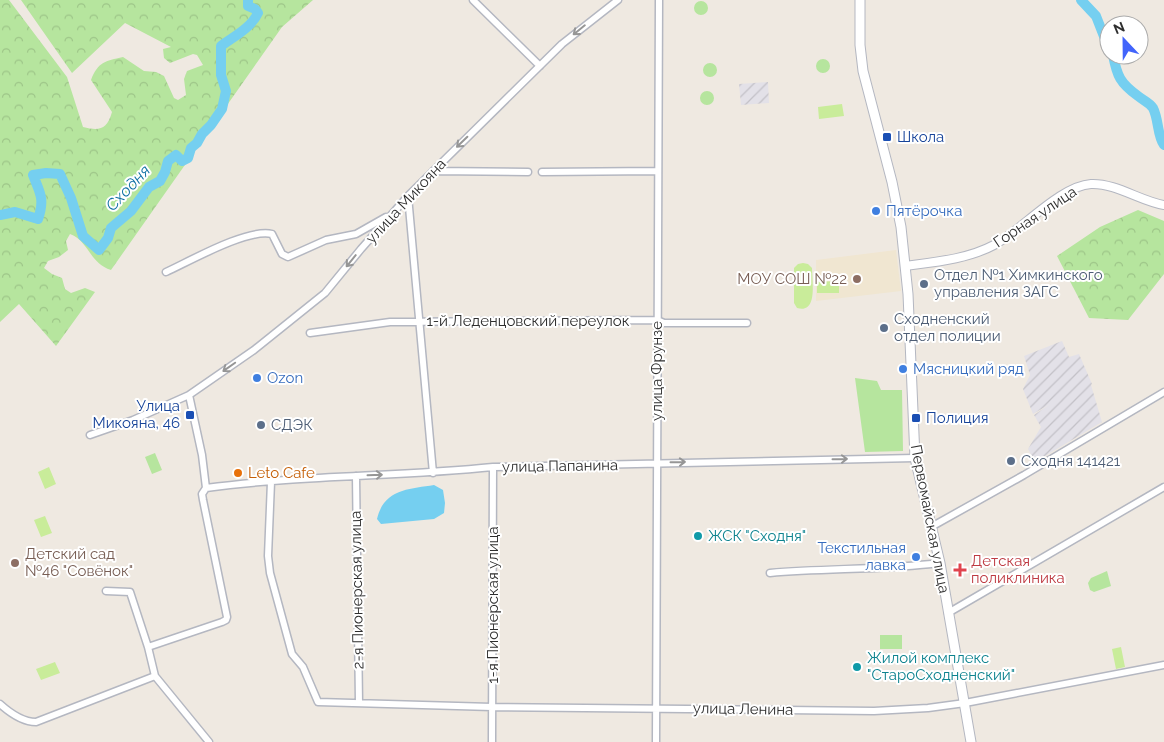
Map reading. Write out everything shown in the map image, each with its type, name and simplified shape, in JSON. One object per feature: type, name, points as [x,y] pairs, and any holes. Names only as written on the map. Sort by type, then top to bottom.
[{"type":"main road","name":"Первомайская улица","points":[[860,0],[860,45],[863,72],[896,196],[905,266],[915,458],[940,563],[971,742]]},
{"type":"street","points":[[473,0],[540,66]]},
{"type":"street","name":"улица Микояна","points":[[90,435],[133,420],[189,395],[254,350],[325,293],[391,214],[433,171],[562,44],[618,0]]},
{"type":"street","name":"улица Фрунзе","points":[[656,742],[659,0]]},
{"type":"street","points":[[433,171],[528,172]]},
{"type":"street","points":[[542,172],[657,171]]},
{"type":"street","name":"Горная улица","points":[[905,266],[955,258],[993,246],[1049,205],[1080,186],[1099,185],[1164,205]]},
{"type":"street","points":[[408,196],[434,473]]},
{"type":"street","points":[[166,272],[222,245],[264,232],[272,234],[282,254],[288,257],[326,240],[356,234],[391,214]]},
{"type":"street","name":"1-й Леденцовский переулок","points":[[310,333],[390,322],[657,320],[664,323],[747,323]]},
{"type":"street","points":[[931,527],[1024,475],[1164,392]]},
{"type":"street","points":[[148,648],[222,622],[227,617],[203,500],[202,494],[206,488],[202,455],[189,395]]},
{"type":"street","name":"улица Папанина","points":[[206,488],[356,476],[434,473],[493,467],[915,458]]},
{"type":"street","name":"1-я Пионерская улица","points":[[492,742],[493,467]]},
{"type":"street","name":"2-я Пионерская улица","points":[[356,476],[359,703]]},
{"type":"street","name":"улица Ленина","points":[[271,482],[268,556],[270,573],[292,654],[302,667],[318,702],[492,707],[874,710],[928,708],[1164,665]]},
{"type":"street","points":[[948,613],[1164,487]]},
{"type":"street","points":[[770,574],[899,568],[940,563]]},
{"type":"street","points":[[106,591],[130,592],[155,676],[209,742]]},
{"type":"street","points":[[0,704],[8,712],[34,722],[155,676]]},
{"type":"shaded area","points":[[768,82],[769,103],[741,105],[739,84]]},
{"type":"shaded area","name":"МОУ СОШ №22","points":[[896,250],[901,291],[816,301],[816,260]]},
{"type":"shaded area","points":[[1062,341],[1069,357],[1079,354],[1092,384],[1102,422],[1035,462],[1028,449],[1041,427],[1034,415],[1050,404],[1033,414],[1023,389],[1030,375],[1024,356]]},
{"type":"green space","points":[[0,0],[9,0],[67,77],[83,127],[98,129],[105,126],[112,112],[91,80],[96,69],[103,63],[123,57],[144,71],[156,72],[164,76],[174,98],[178,100],[186,95],[184,79],[187,71],[203,65],[197,55],[193,54],[170,63],[164,58],[163,49],[171,47],[125,23],[72,73],[21,0],[313,0],[282,27],[111,270],[98,262],[76,237],[70,234],[66,241],[68,250],[59,257],[48,261],[44,268],[62,278],[65,289],[71,293],[85,288],[95,292],[56,346],[19,304],[0,322]]},
{"type":"green space","points":[[698,1],[704,1],[708,8],[704,15],[698,15],[694,11],[694,5]]},
{"type":"green space","points":[[820,59],[826,59],[830,66],[826,73],[820,73],[816,69],[816,63]]},
{"type":"green space","points":[[707,63],[713,63],[717,70],[713,77],[707,77],[703,73],[703,67]]},
{"type":"green space","points":[[704,91],[710,91],[714,98],[710,105],[704,105],[700,101],[700,95]]},
{"type":"green space","points":[[842,104],[844,116],[819,119],[818,107]]},
{"type":"green space","points":[[1138,210],[1164,221],[1164,274],[1128,320],[1089,318],[1057,256],[1100,227]]},
{"type":"green space","points":[[798,264],[808,264],[812,268],[813,288],[811,302],[804,309],[797,308],[794,303],[794,268]]},
{"type":"green space","points":[[839,281],[839,293],[817,293],[817,282]]},
{"type":"green space","points":[[855,378],[877,381],[881,390],[902,390],[903,451],[865,452]]},
{"type":"green space","points":[[155,453],[162,470],[152,474],[145,457]]},
{"type":"green space","points":[[49,467],[56,484],[45,489],[38,472]]},
{"type":"green space","points":[[45,516],[52,533],[41,537],[34,520]]},
{"type":"green space","points":[[1107,571],[1111,586],[1094,592],[1090,590],[1088,583],[1091,578]]},
{"type":"green space","points":[[880,635],[902,635],[902,649],[880,649]]},
{"type":"green space","points":[[1121,647],[1125,667],[1116,669],[1112,649]]},
{"type":"green space","points":[[55,662],[60,673],[41,680],[36,669]]},
{"type":"water","points":[[434,485],[443,490],[445,503],[444,513],[434,519],[381,524],[377,519],[380,509],[392,496],[399,492]]},
{"type":"waterway","name":"Сходня","points":[[0,215],[15,212],[38,219],[41,206],[40,192],[33,175],[46,173],[60,174],[71,198],[83,236],[99,250],[108,238],[111,228],[131,211],[149,187],[160,181],[168,161],[176,155],[182,161],[188,158],[191,148],[197,143],[222,109],[226,91],[221,75],[221,46],[241,32],[258,13],[255,9],[248,6],[248,0]]},
{"type":"waterway","name":"Сходня","points":[[1081,0],[1096,16],[1099,24]]},
{"type":"waterway","name":"Сходня","points":[[1115,65],[1123,83],[1153,108],[1160,137],[1164,145]]},
{"type":"place","name":"Школа","points":[[887,137]]},
{"type":"place","name":"Пятёрочка","points":[[876,211]]},
{"type":"place","name":"МОУ СОШ №22","points":[[857,279]]},
{"type":"place","name":"Отдел №1 Химкинского управления ЗАГС","points":[[924,284]]},
{"type":"place","name":"Сходненский отдел полиции","points":[[884,328]]},
{"type":"place","name":"Мясницкий ряд","points":[[903,369]]},
{"type":"place","name":"Ozon","points":[[257,378]]},
{"type":"place","name":"Улица Микояна, 46","points":[[190,415]]},
{"type":"place","name":"Полиция","points":[[916,418]]},
{"type":"place","name":"СДЭК","points":[[261,425]]},
{"type":"place","name":"Сходня 141421","points":[[1011,461]]},
{"type":"place","name":"Leto Cafe","points":[[238,473]]},
{"type":"place","name":"ЖСК \"Сходня\"","points":[[698,536]]},
{"type":"place","name":"Текстильная лавка","points":[[916,557]]},
{"type":"place","name":"Детский сад №46 \"Совёнок\"","points":[[15,563]]},
{"type":"place","name":"Детская поликлиника","points":[[960,570]]},
{"type":"place","name":"Жилой комплекс \"СтароСходненский\"","points":[[857,667]]}]
